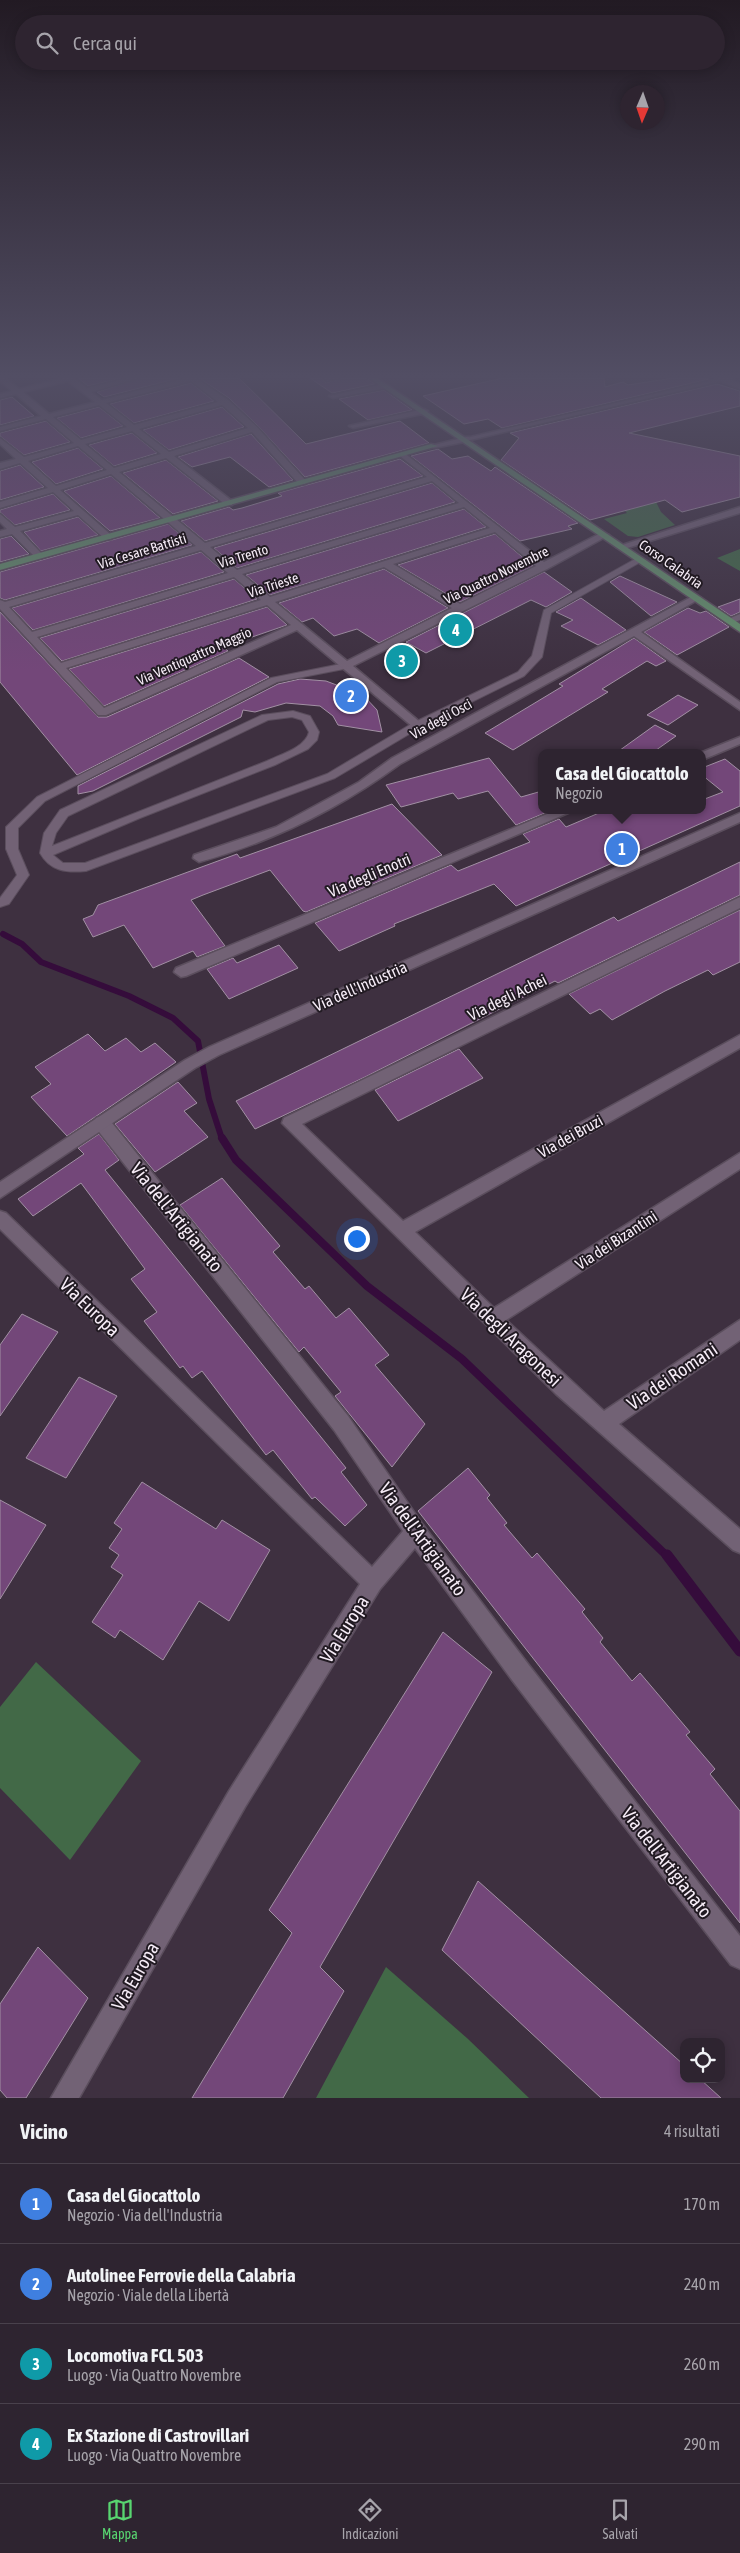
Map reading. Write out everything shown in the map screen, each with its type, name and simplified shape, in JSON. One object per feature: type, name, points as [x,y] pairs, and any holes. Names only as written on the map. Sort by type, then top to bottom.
[{"type":"main road","points":[[0,567],[324,476]]},
{"type":"main road","name":"Corso Calabria","points":[[519,476],[740,629]]},
{"type":"street","points":[[41,476],[108,537]]},
{"type":"street","points":[[0,505],[96,476]]},
{"type":"street","points":[[118,476],[417,725]]},
{"type":"street","points":[[195,476],[229,503]]},
{"type":"street","points":[[296,476],[302,482]]},
{"type":"street","points":[[430,476],[544,567]]},
{"type":"street","name":"Via Cesare Battisti","points":[[2,605],[433,478]]},
{"type":"street","name":"Via Trento","points":[[30,636],[464,504]]},
{"type":"street","points":[[621,547],[740,510]]},
{"type":"street","points":[[0,534],[80,512]]},
{"type":"street","points":[[0,517],[39,556]]},
{"type":"street","name":"Via Trieste","points":[[59,668],[495,528]]},
{"type":"street","name":"Via Quattro Novembre","points":[[346,666],[604,535]]},
{"type":"street","points":[[385,564],[459,608]]},
{"type":"street","name":"Via degli Osci","points":[[199,858],[280,830],[363,785],[396,761],[696,598]]},
{"type":"street","points":[[2,605],[59,668]]},
{"type":"street","points":[[729,621],[740,617]]},
{"type":"street","name":"Via Ventiquattro Maggio","points":[[59,668],[102,713],[298,626]]},
{"type":"street","points":[[633,631],[740,707]]},
{"type":"street","points":[[706,754],[740,740]]},
{"type":"street","name":"Via degli Enotri","points":[[181,972],[560,814]]},
{"type":"street","name":"Via dell'Industria","points":[[0,1191],[190,1064],[740,817]]},
{"type":"street","name":"Via degli Achei","points":[[290,1123],[740,902]]},
{"type":"street","name":"Via dei Bruzi","points":[[400,1231],[740,1041]]},
{"type":"street","name":"Via dell'Artigianato","points":[[102,1123],[341,1423],[416,1532],[526,1680],[740,1956]]},
{"type":"street","name":"Via degli Aragonesi","points":[[290,1123],[400,1231],[603,1423],[740,1543]]},
{"type":"street","name":"Via dei Bizantini","points":[[492,1319],[740,1160]]},
{"type":"street","name":"Via Europa","points":[[0,1218],[373,1582],[237,1798],[64,2098]]},
{"type":"street","name":"Via dei Romani","points":[[603,1423],[740,1329]]},
{"type":"street","points":[[373,1582],[416,1532]]},
{"type":"lane","points":[[46,853],[57,865],[71,868],[86,867],[331,776],[417,725],[521,674],[537,657],[547,612],[640,560]]},
{"type":"lane","points":[[0,903],[5,901],[23,875],[12,849],[12,827],[41,799],[274,680],[346,666]]},
{"type":"lane","points":[[279,714],[293,714],[306,718],[311,724],[314,732],[312,740],[304,747],[270,763],[136,815],[46,853],[50,831],[55,821],[64,813],[254,721],[279,714]]},
{"type":"green space","points":[[656,502],[661,512],[675,525],[638,537],[628,536],[604,519],[627,513],[625,511]]},
{"type":"green space","points":[[740,549],[740,571],[717,558]]},
{"type":"green space","points":[[36,1662],[141,1761],[70,1860],[0,1788],[0,1707]]},
{"type":"green space","points":[[386,1967],[468,2039],[529,2098],[316,2098]]},
{"type":"building","points":[[0,476],[32,476],[44,487],[0,500]]},
{"type":"building","points":[[47,476],[81,476],[56,484]]},
{"type":"building","points":[[111,476],[160,518],[110,531],[64,491]]},
{"type":"building","points":[[127,476],[186,476],[218,501],[173,514]]},
{"type":"building","points":[[255,476],[289,476],[293,480],[269,487]]},
{"type":"building","points":[[339,476],[423,476],[205,541],[181,521],[229,507],[233,510],[282,496],[278,493]]},
{"type":"building","points":[[437,476],[508,476],[578,523],[568,526],[572,529],[520,541]]},
{"type":"building","points":[[525,476],[740,476],[740,497],[682,512],[665,500],[590,520]]},
{"type":"building","points":[[432,483],[455,502],[237,568],[214,548]]},
{"type":"building","points":[[53,494],[70,510],[15,525],[0,512],[0,510]]},
{"type":"building","points":[[464,509],[486,527],[270,595],[246,575]]},
{"type":"building","points":[[78,517],[98,535],[41,551],[24,532]]},
{"type":"building","points":[[168,524],[192,545],[5,600],[0,598],[0,572]]},
{"type":"building","points":[[495,534],[533,566],[460,602],[398,565]]},
{"type":"building","points":[[11,536],[29,554],[0,562],[0,539]]},
{"type":"building","points":[[201,552],[224,572],[33,630],[12,608]]},
{"type":"building","points":[[384,569],[448,608],[379,643],[357,629],[334,636],[313,618],[302,622],[279,603]]},
{"type":"building","points":[[544,572],[572,592],[546,607],[531,600],[426,653],[406,642]]},
{"type":"building","points":[[620,576],[677,602],[651,616],[610,582]]},
{"type":"building","points":[[234,579],[257,599],[62,661],[40,638]]},
{"type":"building","points":[[581,598],[626,630],[598,645],[561,626],[573,620],[556,612]]},
{"type":"building","points":[[740,599],[740,612],[731,616],[718,607]]},
{"type":"building","points":[[267,607],[287,625],[223,647],[228,651],[104,706],[69,669]]},
{"type":"building","points":[[688,608],[700,613],[706,611],[729,627],[677,655],[644,632]]},
{"type":"building","points":[[0,612],[98,717],[107,717],[239,658],[269,677],[77,775],[0,682]]},
{"type":"building","points":[[634,638],[666,661],[656,666],[647,661],[602,689],[608,692],[513,750],[485,733],[563,686],[559,684]]},
{"type":"building","points":[[300,679],[326,681],[363,695],[377,710],[382,732],[338,725],[333,716],[320,706],[286,703],[255,712],[243,710],[241,717],[93,791],[78,794],[78,786],[278,684]]},
{"type":"building","points":[[678,695],[698,705],[668,725],[647,715]]},
{"type":"building","points":[[655,725],[676,736],[658,749],[622,749]]},
{"type":"building","points":[[489,758],[521,797],[538,792],[538,814],[542,814],[516,825],[488,791],[458,799],[453,793],[401,807],[386,785]]},
{"type":"building","points":[[725,759],[740,771],[740,806],[516,906],[494,884],[394,924],[395,926],[339,951],[315,923],[451,865],[458,871],[530,842],[523,834],[559,819],[566,827],[597,814],[706,814],[706,798],[723,792],[706,778],[706,766]]},
{"type":"building","points":[[392,804],[442,855],[306,912],[303,911],[270,870],[203,895],[191,900],[225,946],[197,957],[193,951],[153,968],[124,925],[93,937],[83,919],[93,915],[98,905],[237,854],[240,858]]},
{"type":"building","points":[[740,862],[740,895],[558,983],[555,981],[365,1077],[255,1129],[236,1101],[614,917],[618,921]]},
{"type":"building","points":[[740,910],[740,962],[713,975],[708,970],[612,1020],[600,1009],[590,1014],[569,994]]},
{"type":"building","points":[[279,945],[298,968],[229,999],[207,969],[233,958],[237,963]]},
{"type":"building","points":[[88,1034],[105,1051],[126,1038],[141,1052],[155,1043],[176,1062],[67,1136],[31,1097],[51,1084],[35,1067]]},
{"type":"building","points":[[459,1049],[483,1078],[398,1121],[375,1090]]},
{"type":"building","points":[[178,1082],[197,1103],[184,1111],[208,1137],[155,1172],[115,1124]]},
{"type":"building","points":[[99,1134],[119,1160],[105,1170],[346,1468],[341,1472],[367,1505],[345,1526],[315,1497],[312,1499],[273,1450],[266,1455],[202,1371],[192,1378],[183,1366],[180,1368],[144,1321],[157,1312],[131,1279],[145,1269],[81,1183],[33,1216],[18,1199],[84,1154],[78,1148]]},
{"type":"building","points":[[222,1178],[280,1246],[273,1252],[305,1289],[309,1286],[336,1318],[349,1308],[389,1355],[375,1365],[425,1424],[392,1467],[335,1396],[341,1392],[304,1347],[299,1352],[180,1205]]},
{"type":"building","points":[[22,1314],[58,1332],[0,1416],[0,1345]]},
{"type":"building","points":[[79,1377],[117,1396],[66,1478],[26,1458]]},
{"type":"building","points":[[468,1468],[490,1495],[487,1498],[507,1523],[504,1525],[532,1558],[537,1553],[585,1609],[582,1612],[603,1638],[600,1642],[632,1681],[640,1673],[690,1732],[686,1735],[715,1769],[710,1774],[740,1811],[740,1923],[418,1511]]},
{"type":"building","points":[[142,1482],[216,1529],[222,1520],[270,1550],[229,1621],[199,1601],[163,1660],[120,1630],[115,1638],[92,1622],[123,1575],[111,1567],[119,1555],[109,1548],[122,1529],[114,1523]]},
{"type":"building","points":[[0,1500],[46,1525],[0,1599]]},
{"type":"building","points":[[443,1632],[492,1672],[320,1967],[344,1991],[283,2098],[192,2098],[292,1933],[269,1910]]},
{"type":"building","points":[[478,1881],[680,2061],[680,2083],[704,2083],[721,2098],[601,2098],[442,1950]]},
{"type":"building","points":[[38,1947],[88,1998],[26,2098],[7,2098],[0,2090],[0,2004]]},
{"type":"waterway","points":[[3,934],[22,944],[41,962],[129,996],[173,1018],[198,1041],[209,1099],[222,1139]]},
{"type":"waterway","points":[[222,1138],[236,1160],[367,1286],[462,1359],[668,1557]]},
{"type":"waterway","points":[[667,1555],[740,1651]]},
{"type":"place","name":"Ex Stazione di Castrovillari","points":[[456,630]]},
{"type":"place","name":"Locomotiva FCL 503","points":[[402,661]]},
{"type":"place","name":"Autolinee Ferrovie della Calabria","points":[[351,696]]},
{"type":"place","name":"Casa del Giocattolo","points":[[622,849]]}]
